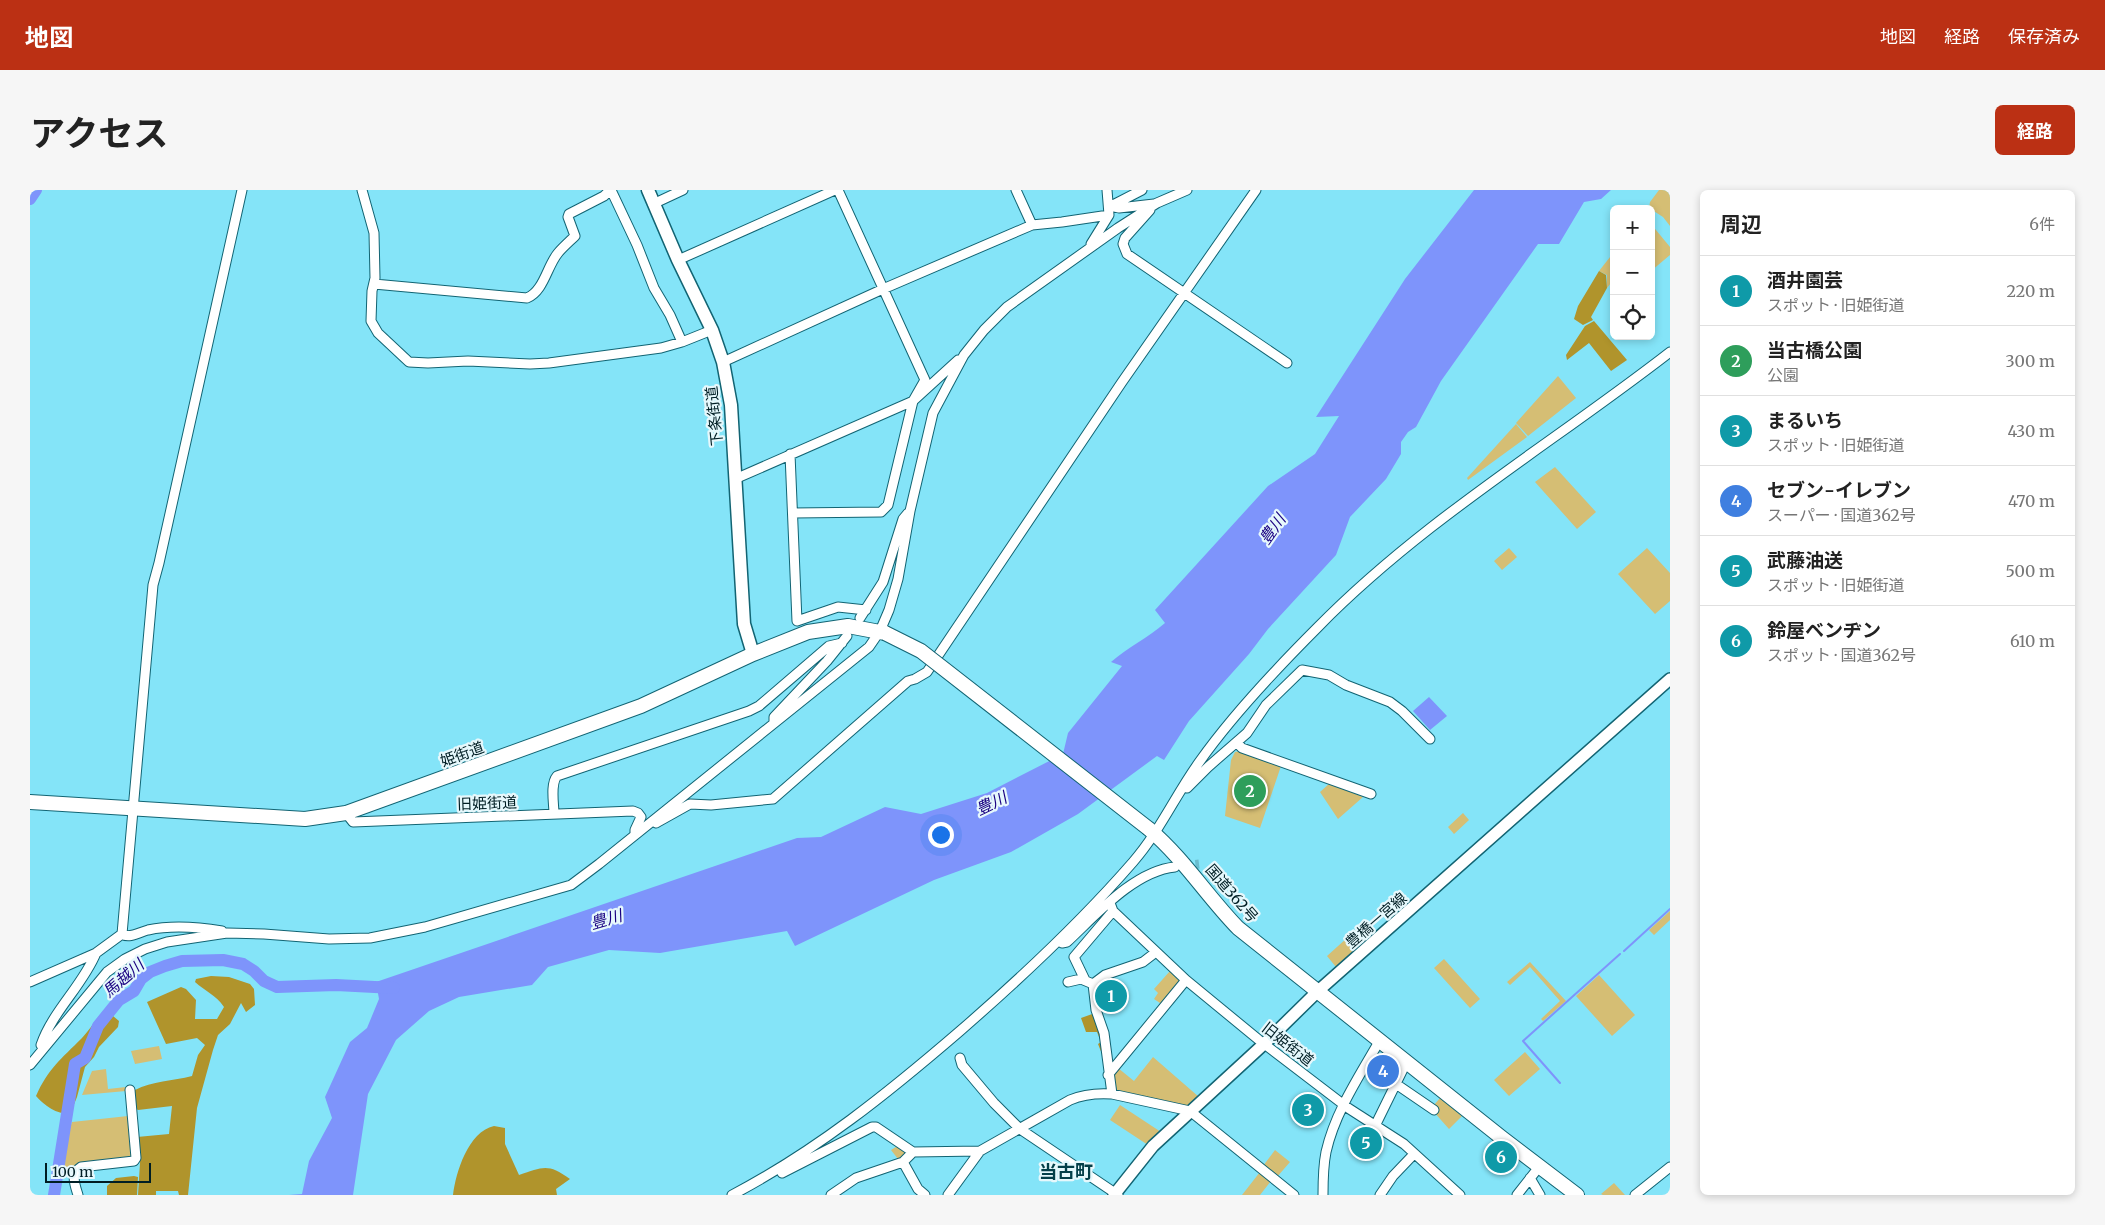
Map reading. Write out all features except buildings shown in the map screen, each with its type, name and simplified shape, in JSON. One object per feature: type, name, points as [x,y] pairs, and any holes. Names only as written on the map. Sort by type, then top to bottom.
[{"type":"highway","name":"姫街道","points":[[30,802],[305,819],[346,814],[633,709],[753,654],[808,632],[848,626],[882,632]]},
{"type":"highway","name":"国道362号","points":[[882,632],[906,642],[927,656],[1152,831],[1186,865],[1238,928],[1380,1040],[1535,1172],[1577,1195]]},
{"type":"main road","name":"下条街道","points":[[648,190],[678,260],[712,330],[723,362],[731,404],[744,624],[753,654]]},
{"type":"main road","name":"豊橋一宮線","points":[[1116,1194],[1153,1146],[1265,1043],[1318,990],[1670,679]]},
{"type":"street","points":[[30,982],[96,953],[122,934],[152,585],[166,535],[242,190]]},
{"type":"street","points":[[362,190],[374,233],[374,284],[371,320],[373,328],[409,362],[428,363],[468,360],[530,364],[661,348],[712,330]]},
{"type":"street","points":[[374,284],[527,298],[532,296],[538,288],[557,254],[575,236],[568,217],[569,214],[604,196],[610,190],[637,245],[654,288],[682,342]]},
{"type":"street","points":[[653,204],[683,190]]},
{"type":"street","points":[[678,260],[837,190],[925,380],[913,401],[888,505],[881,512],[793,513]]},
{"type":"street","points":[[1016,190],[1032,224]]},
{"type":"street","points":[[1108,190],[1109,211]]},
{"type":"street","points":[[1087,250],[1109,211],[1142,190]]},
{"type":"street","points":[[735,479],[913,401],[964,355],[984,330],[1007,307],[1154,205],[1187,190]]},
{"type":"street","points":[[648,825],[662,821],[690,804],[711,805],[773,799],[908,681],[916,679],[927,672],[1183,294],[1256,190]]},
{"type":"street","points":[[723,362],[1032,224],[1062,222],[1119,208],[1154,205]]},
{"type":"street","points":[[1154,205],[1150,212],[1125,238],[1123,244],[1127,254],[1287,364]]},
{"type":"street","points":[[732,1195],[808,1152],[901,1081],[1016,983],[1058,943],[1134,860],[1199,762],[1234,719],[1320,625],[1379,570],[1429,530],[1670,352]]},
{"type":"street","points":[[30,1065],[101,978],[125,959],[145,949],[167,942],[227,934],[370,938],[425,927],[571,884],[648,825],[868,647],[882,632],[898,579],[910,511],[933,413],[964,355]]},
{"type":"street","points":[[790,454],[797,621],[838,607],[863,614],[883,582],[903,519],[910,511]]},
{"type":"street","points":[[554,814],[554,780],[558,776],[749,711],[759,706],[829,646],[844,640],[827,661],[774,717],[774,723]]},
{"type":"street","points":[[1176,799],[1208,767],[1247,733],[1266,705],[1302,670],[1329,675],[1346,685],[1390,702],[1402,711],[1430,739]]},
{"type":"street","points":[[1236,743],[1242,748],[1371,794]]},
{"type":"street","name":"旧姫街道","points":[[346,814],[353,822],[633,811],[641,816],[635,830],[635,835]]},
{"type":"street","points":[[1058,943],[1067,942],[1111,907],[1144,876],[1175,866]]},
{"type":"street","points":[[1111,907],[1074,957],[1089,982],[1104,1033],[1112,1094]]},
{"type":"street","name":"旧姫街道","points":[[1111,907],[1186,980],[1344,1104],[1404,1144],[1460,1195]]},
{"type":"street","points":[[122,934],[128,936],[146,930],[172,927],[209,929],[224,931],[227,934]]},
{"type":"street","points":[[1068,982],[1089,982],[1144,962],[1156,952]]},
{"type":"street","points":[[41,1050],[43,1039],[91,964],[96,953]]},
{"type":"street","points":[[1108,1075],[1186,980]]},
{"type":"street","points":[[1323,1195],[1323,1170],[1326,1150],[1344,1104],[1380,1040]]},
{"type":"street","points":[[960,1058],[962,1065],[994,1103],[1020,1129],[1116,1194]]},
{"type":"street","points":[[1376,1124],[1406,1062]]},
{"type":"street","points":[[1396,1084],[1434,1110]]},
{"type":"street","points":[[78,1195],[74,1177],[81,1167],[134,1161],[136,1158],[130,1090]]},
{"type":"street","points":[[948,1195],[980,1151],[1080,1096],[1112,1094],[1190,1111],[1294,1195]]},
{"type":"street","points":[[766,1176],[774,1177],[872,1127],[880,1129],[913,1152],[980,1151]]},
{"type":"street","points":[[831,1195],[856,1178],[903,1162],[913,1152]]},
{"type":"street","points":[[1380,1195],[1393,1176],[1414,1154]]},
{"type":"street","points":[[903,1162],[918,1189],[924,1195]]},
{"type":"street","points":[[1635,1195],[1670,1167]]},
{"type":"street","points":[[1517,1195],[1535,1172]]},
{"type":"street","points":[[1535,1172],[1540,1195]]},
{"type":"shaded area","points":[[1659,190],[1670,190],[1670,226],[1663,217],[1655,212],[1655,205],[1650,205]]},
{"type":"shaded area","points":[[1655,229],[1670,247],[1670,255],[1655,268]]},
{"type":"shaded area","points":[[1610,257],[1610,284],[1607,288],[1607,275],[1599,271]]},
{"type":"shaded area","points":[[1599,271],[1606,275],[1607,288],[1591,317],[1593,320],[1583,325],[1574,319],[1578,306]]},
{"type":"shaded area","points":[[1594,321],[1627,360],[1611,371],[1589,343],[1567,360],[1566,355],[1585,326]]},
{"type":"shaded area","points":[[1558,376],[1576,398],[1528,436],[1516,423]]},
{"type":"shaded area","points":[[1516,424],[1527,437],[1468,480],[1467,478]]},
{"type":"shaded area","points":[[1555,467],[1596,512],[1577,529],[1535,482]]},
{"type":"shaded area","points":[[1509,548],[1517,557],[1502,570],[1494,561]]},
{"type":"shaded area","points":[[1647,548],[1670,573],[1670,601],[1655,614],[1618,574]]},
{"type":"shaded area","points":[[1241,751],[1281,766],[1260,828],[1225,816],[1231,760],[1235,752]]},
{"type":"shaded area","points":[[1330,783],[1363,797],[1338,819],[1320,792]]},
{"type":"shaded area","points":[[1463,813],[1469,820],[1454,834],[1448,827]]},
{"type":"shaded area","points":[[1670,911],[1670,920],[1654,935],[1649,930]]},
{"type":"shaded area","points":[[1358,928],[1369,941],[1336,967],[1327,956]]},
{"type":"shaded area","points":[[1444,959],[1480,999],[1470,1008],[1434,968]]},
{"type":"shaded area","points":[[1530,962],[1566,1001],[1543,1021],[1541,1019],[1560,1001],[1530,967],[1510,985],[1507,982]]},
{"type":"shaded area","points":[[1170,971],[1182,982],[1163,1005],[1154,999],[1158,993],[1154,989]]},
{"type":"shaded area","points":[[1599,975],[1635,1015],[1612,1036],[1576,996]]},
{"type":"shaded area","points":[[211,976],[229,977],[250,984],[254,989],[255,1005],[246,1012],[241,1003],[230,1024],[218,1035],[197,1108],[188,1195],[179,1195],[178,1191],[156,1191],[156,1195],[138,1195],[140,1163],[137,1137],[169,1134],[172,1106],[138,1110],[135,1108],[132,1099],[135,1090],[155,1083],[192,1076],[198,1055],[205,1045],[197,1038],[166,1044],[147,1002],[181,987],[186,989],[196,1000],[195,1019],[217,1019],[224,1007],[214,996],[195,982],[196,979]]},
{"type":"shaded area","points":[[110,1006],[115,1012],[113,1016],[119,1021],[118,1027],[99,1047],[94,1057],[85,1067],[70,1114],[60,1113],[51,1109],[36,1096],[45,1079],[107,1007]]},
{"type":"shaded area","points":[[1095,1013],[1104,1054],[1102,1054],[1098,1044],[1101,1042],[1097,1032],[1086,1032],[1081,1018]]},
{"type":"shaded area","points":[[159,1046],[162,1059],[135,1064],[131,1051]]},
{"type":"shaded area","points":[[1525,1052],[1540,1069],[1509,1096],[1494,1080]]},
{"type":"shaded area","points":[[1153,1057],[1199,1097],[1188,1107],[1117,1091],[1112,1075],[1118,1068],[1134,1081]]},
{"type":"shaded area","points":[[106,1069],[108,1089],[126,1087],[126,1091],[82,1095],[92,1071]]},
{"type":"shaded area","points":[[1440,1098],[1462,1116],[1449,1129],[1425,1102],[1434,1105]]},
{"type":"shaded area","points":[[1120,1105],[1161,1132],[1148,1145],[1110,1120]]},
{"type":"shaded area","points":[[128,1116],[134,1159],[63,1168],[63,1150],[72,1122]]},
{"type":"shaded area","points":[[494,1126],[505,1128],[505,1144],[519,1175],[545,1168],[556,1171],[570,1179],[556,1189],[557,1195],[453,1195],[460,1165],[470,1144],[485,1130]]},
{"type":"shaded area","points":[[899,1145],[908,1152],[906,1157],[898,1159],[891,1150]]},
{"type":"shaded area","points":[[1275,1150],[1290,1162],[1277,1177],[1263,1166]]},
{"type":"shaded area","points":[[1260,1172],[1271,1181],[1260,1195],[1242,1195]]},
{"type":"shaded area","points":[[138,1177],[137,1195],[107,1195],[107,1186],[116,1178]]},
{"type":"shaded area","points":[[1614,1183],[1625,1195],[1601,1194]]},
{"type":"water","name":"豊川","points":[[1474,190],[1611,190],[1601,199],[1584,202],[1559,244],[1538,244],[1441,381],[1416,427],[1408,432],[1401,442],[1401,454],[1386,479],[1350,517],[1336,555],[1268,629],[1249,654],[1189,721],[1164,760],[1157,756],[1078,814],[1011,852],[934,880],[795,946],[787,931],[660,953],[609,950],[548,967],[532,985],[459,997],[429,1011],[396,1040],[368,1094],[353,1195],[289,1195],[302,1194],[309,1161],[332,1118],[325,1097],[350,1042],[367,1028],[379,999],[376,982],[797,838],[821,837],[885,807],[921,814],[987,793],[1063,754],[1068,733],[1122,666],[1111,662],[1165,623],[1155,610],[1268,486],[1315,454],[1339,416],[1316,417],[1405,279]]},
{"type":"water","points":[[1429,697],[1447,716],[1430,730],[1413,711]]},
{"type":"waterway","points":[[30,199],[36,190]]},
{"type":"waterway","points":[[1624,951],[1670,909]]},
{"type":"waterway","points":[[1560,1083],[1523,1041],[1620,954]]},
{"type":"waterway","name":"馬越川","points":[[54,1195],[75,1064],[85,1058],[98,1026],[119,1000],[134,991],[141,979],[150,972],[182,961],[223,960],[243,964],[264,981],[277,987],[336,985],[394,988]]},
{"type":"tunnel","points":[[1182,866],[1199,864]]},
{"type":"place","name":"当古橋公園","points":[[1250,791]]},
{"type":"place","name":"酒井園芸","points":[[1111,996]]},
{"type":"place","name":"セブン-イレブン","points":[[1383,1071]]},
{"type":"place","name":"まるいち","points":[[1308,1110]]},
{"type":"place","name":"武藤油送","points":[[1366,1143]]},
{"type":"place","name":"鈴屋ベンヂン","points":[[1501,1157]]},
{"type":"district","name":"当古町","points":[[1066,1171]]}]
